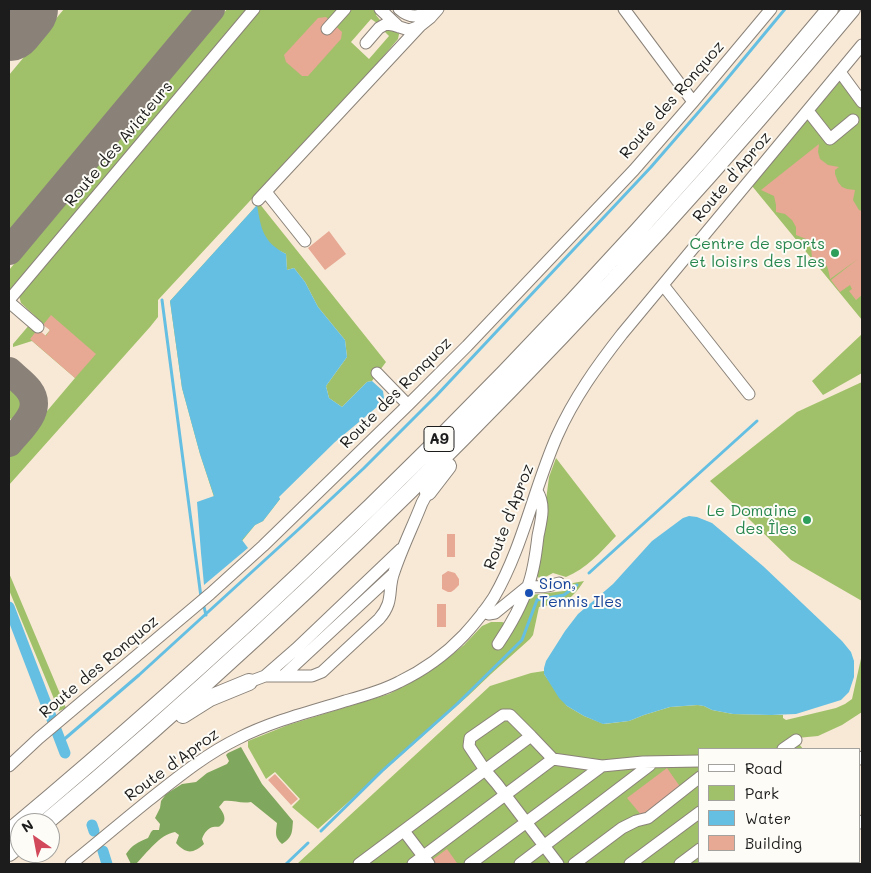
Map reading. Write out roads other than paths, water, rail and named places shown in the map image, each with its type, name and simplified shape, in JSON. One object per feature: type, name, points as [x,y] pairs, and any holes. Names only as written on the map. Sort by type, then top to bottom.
[{"type":"highway","name":"A9","points":[[9,832],[210,658],[430,449],[544,332],[643,225],[830,9]]},
{"type":"highway","name":"A9","points":[[57,813],[124,756],[321,577],[513,387],[576,322],[680,208],[852,9]]},
{"type":"highway","points":[[428,492],[513,387]]},
{"type":"highway","points":[[124,756],[210,698],[249,682]]},
{"type":"street","name":"Route des Aviateurs","points":[[9,301],[254,9]]},
{"type":"street","points":[[327,30],[345,9]]},
{"type":"street","points":[[380,9],[401,28]]},
{"type":"street","points":[[398,9],[412,16],[434,10]]},
{"type":"street","points":[[624,9],[694,101]]},
{"type":"street","name":"Route des Ronquoz","points":[[9,766],[44,734],[210,594],[263,546],[408,405],[467,346],[634,170],[771,9]]},
{"type":"street","points":[[258,200],[434,10]]},
{"type":"street","points":[[366,43],[379,28],[386,24],[409,30],[420,26]]},
{"type":"street","name":"Route d'Aproz","points":[[75,863],[166,786],[219,748],[256,730],[370,694],[398,683],[422,669],[445,652],[462,636],[493,598],[504,577],[517,548],[557,437],[566,416],[586,382],[622,334],[862,45]]},
{"type":"street","points":[[840,72],[862,102]]},
{"type":"street","points":[[808,111],[830,139],[853,120]]},
{"type":"street","points":[[266,192],[305,241]]},
{"type":"street","points":[[664,284],[749,394]]},
{"type":"street","points":[[9,301],[38,327]]},
{"type":"street","points":[[378,373],[408,405]]},
{"type":"street","points":[[249,682],[266,676],[312,676],[322,672],[379,619],[389,604],[393,574],[428,492]]},
{"type":"street","points":[[498,644],[512,622],[528,586],[542,517],[542,504],[537,492]]},
{"type":"street","points":[[266,676],[405,545]]},
{"type":"street","points":[[284,675],[393,574]]},
{"type":"street","points":[[483,612],[494,613],[528,586],[538,588],[550,587],[559,583]]},
{"type":"street","points":[[558,864],[468,746],[470,738],[502,715],[510,715],[553,759],[602,766],[698,761]]},
{"type":"street","points":[[359,864],[531,736]]},
{"type":"street","points":[[784,748],[796,740]]},
{"type":"street","points":[[413,864],[426,860],[505,795],[553,759]]},
{"type":"street","points":[[520,864],[652,762]]},
{"type":"street","points":[[470,864],[602,766]]},
{"type":"street","points":[[574,864],[622,828],[636,821],[648,818],[698,779]]},
{"type":"street","points":[[630,864],[698,813]]},
{"type":"street","points":[[404,831],[426,860]]},
{"type":"street","points":[[680,864],[698,850]]},
{"type":"water","points":[[257,205],[264,234],[272,245],[286,254],[287,270],[294,268],[305,282],[318,307],[345,340],[347,357],[326,386],[329,398],[342,407],[367,382],[372,381],[383,391],[384,398],[377,407],[335,442],[279,497],[280,499],[263,521],[255,525],[242,540],[248,548],[204,585],[197,502],[214,496],[182,388],[170,301]]},
{"type":"water","points":[[689,516],[712,523],[763,566],[842,641],[851,652],[854,661],[854,677],[849,692],[841,700],[796,714],[733,714],[697,705],[670,707],[629,721],[603,724],[567,706],[559,698],[544,674],[544,668],[546,661],[565,631],[578,614],[613,584],[652,541],[683,518]]},
{"type":"waterway","points":[[61,742],[139,675],[300,528],[364,468],[436,396],[651,167],[785,9]]},
{"type":"waterway","points":[[162,300],[201,597]]},
{"type":"waterway","points":[[589,573],[757,421]]},
{"type":"waterway","points":[[321,831],[382,771],[457,704],[522,640],[537,600],[564,595],[577,585]]},
{"type":"waterway","points":[[203,603],[206,615]]},
{"type":"waterway","points":[[9,607],[65,753]]},
{"type":"waterway","points":[[92,825],[94,831]]},
{"type":"waterway","points":[[286,864],[308,843]]},
{"type":"waterway","points":[[103,851],[107,864]]},
{"type":"place","name":"Centre de sports et loisirs des Iles","points":[[835,253]]},
{"type":"place","name":"Le Domaine des Îles","points":[[807,520]]},
{"type":"place","name":"Sion, Tennis Iles","points":[[529,593]]}]
